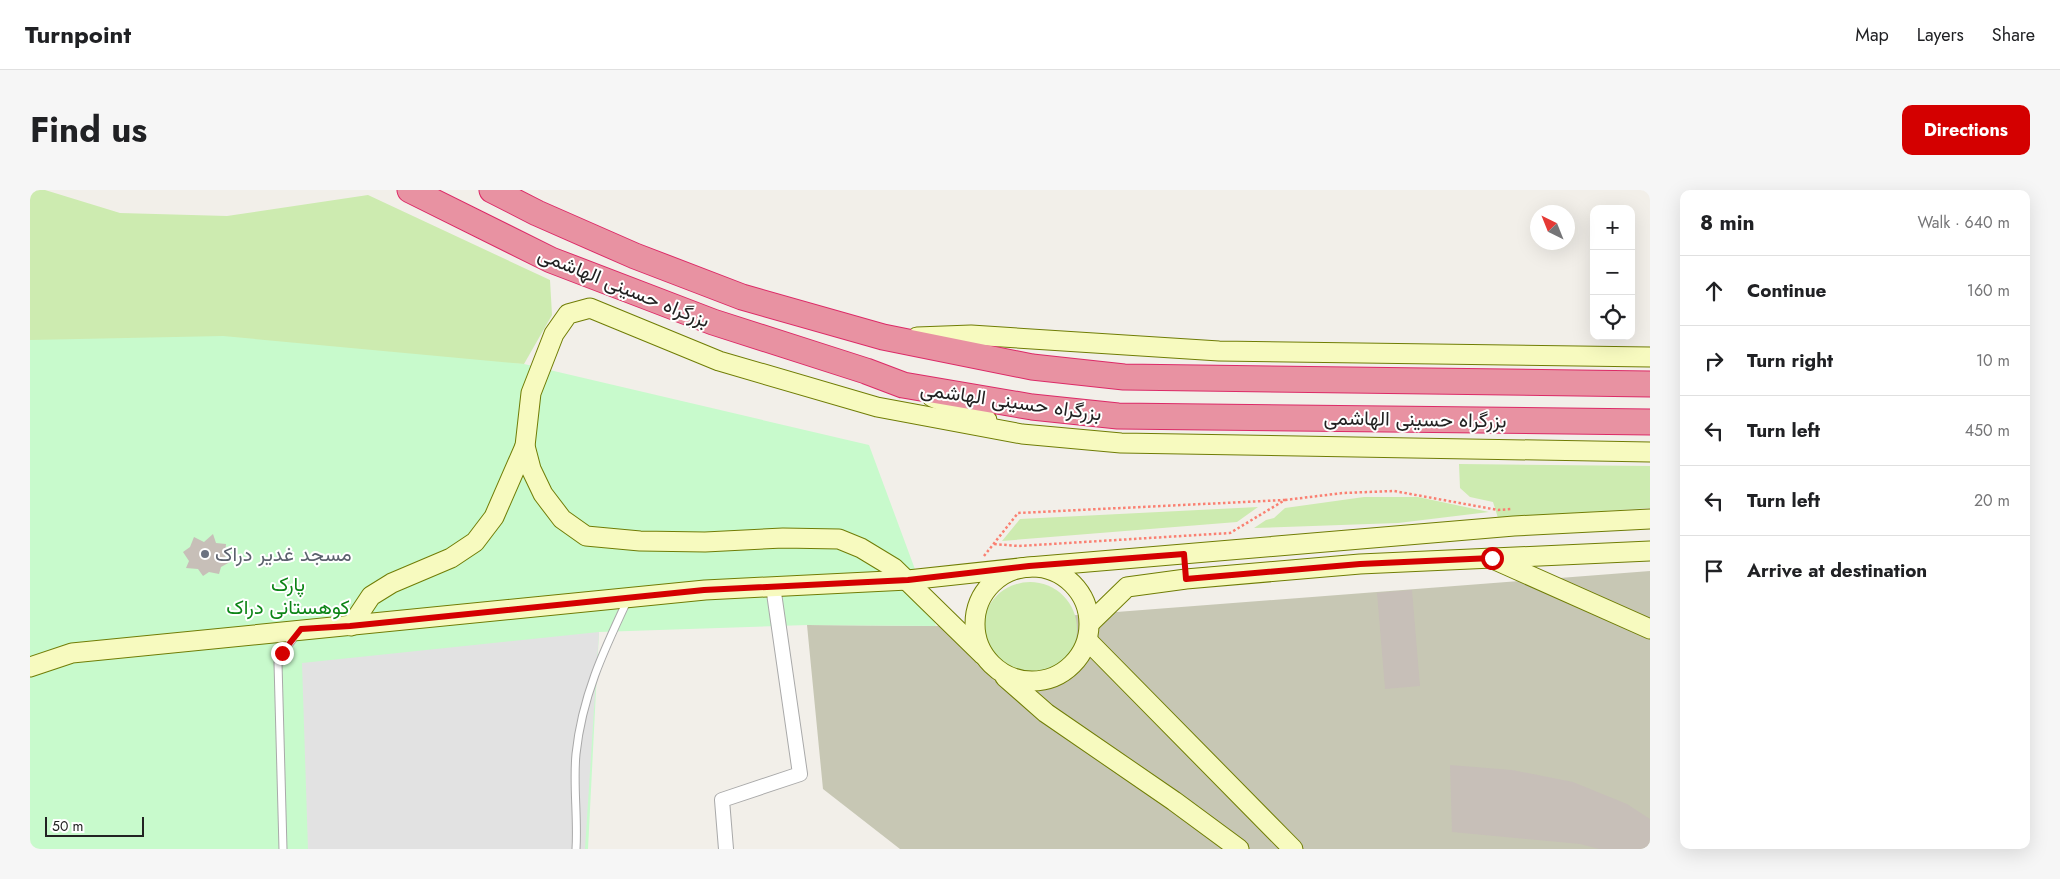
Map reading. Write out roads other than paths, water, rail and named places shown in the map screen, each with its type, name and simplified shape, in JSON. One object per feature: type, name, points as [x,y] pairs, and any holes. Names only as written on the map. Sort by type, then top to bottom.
[{"type":"highway","name":"بزرگراه حسینی الهاشمی","points":[[410,190],[551,260],[713,322],[866,371],[903,385],[1032,407],[1118,416],[1650,422]]},
{"type":"highway","name":"بزرگراه حسینی الهاشمی","points":[[492,190],[537,213],[635,256],[742,297],[883,337],[1032,368],[1124,377],[1650,384]]},
{"type":"street","points":[[350,626],[371,596],[392,583],[451,558],[475,542],[494,517],[525,446],[531,393],[554,334],[568,314],[590,308],[719,361],[877,407],[1022,434],[1121,442],[1650,452]]},
{"type":"street","points":[[883,337],[971,336],[1219,352],[1650,357]]},
{"type":"street","points":[[903,385],[1022,434]]},
{"type":"street","points":[[525,446],[531,469],[543,494],[562,519],[586,536],[640,542],[705,542],[783,538],[839,539],[876,556],[908,580],[997,670],[1046,712],[1174,801],[1238,849]]},
{"type":"street","points":[[30,668],[72,652],[704,590],[908,580],[1029,566],[1514,526],[1650,519]]},
{"type":"street","points":[[997,670],[1014,679],[1032,682],[1050,679],[1067,671],[1080,658],[1089,632],[1127,587],[1186,579],[1360,564],[1650,551]]},
{"type":"street","points":[[1184,554],[1186,579]]},
{"type":"street","points":[[1492,558],[1650,629]]},
{"type":"street","points":[[983,655],[976,637],[975,617],[981,598],[991,583],[1009,571],[1029,566],[1048,568],[1065,576],[1078,589],[1087,605],[1089,632],[1293,849]]},
{"type":"street","points":[[726,849],[722,800],[800,774],[773,586]]},
{"type":"lane","points":[[576,849],[576,753],[584,708],[592,679],[628,598]]},
{"type":"lane","points":[[283,849],[278,663],[287,645],[301,629]]},
{"type":"place","name":"مسجد غدیر دراک","points":[[205,554]]},
{"type":"park label","name":"پارک کوهستانی دراک","points":[[288,596]]}]
